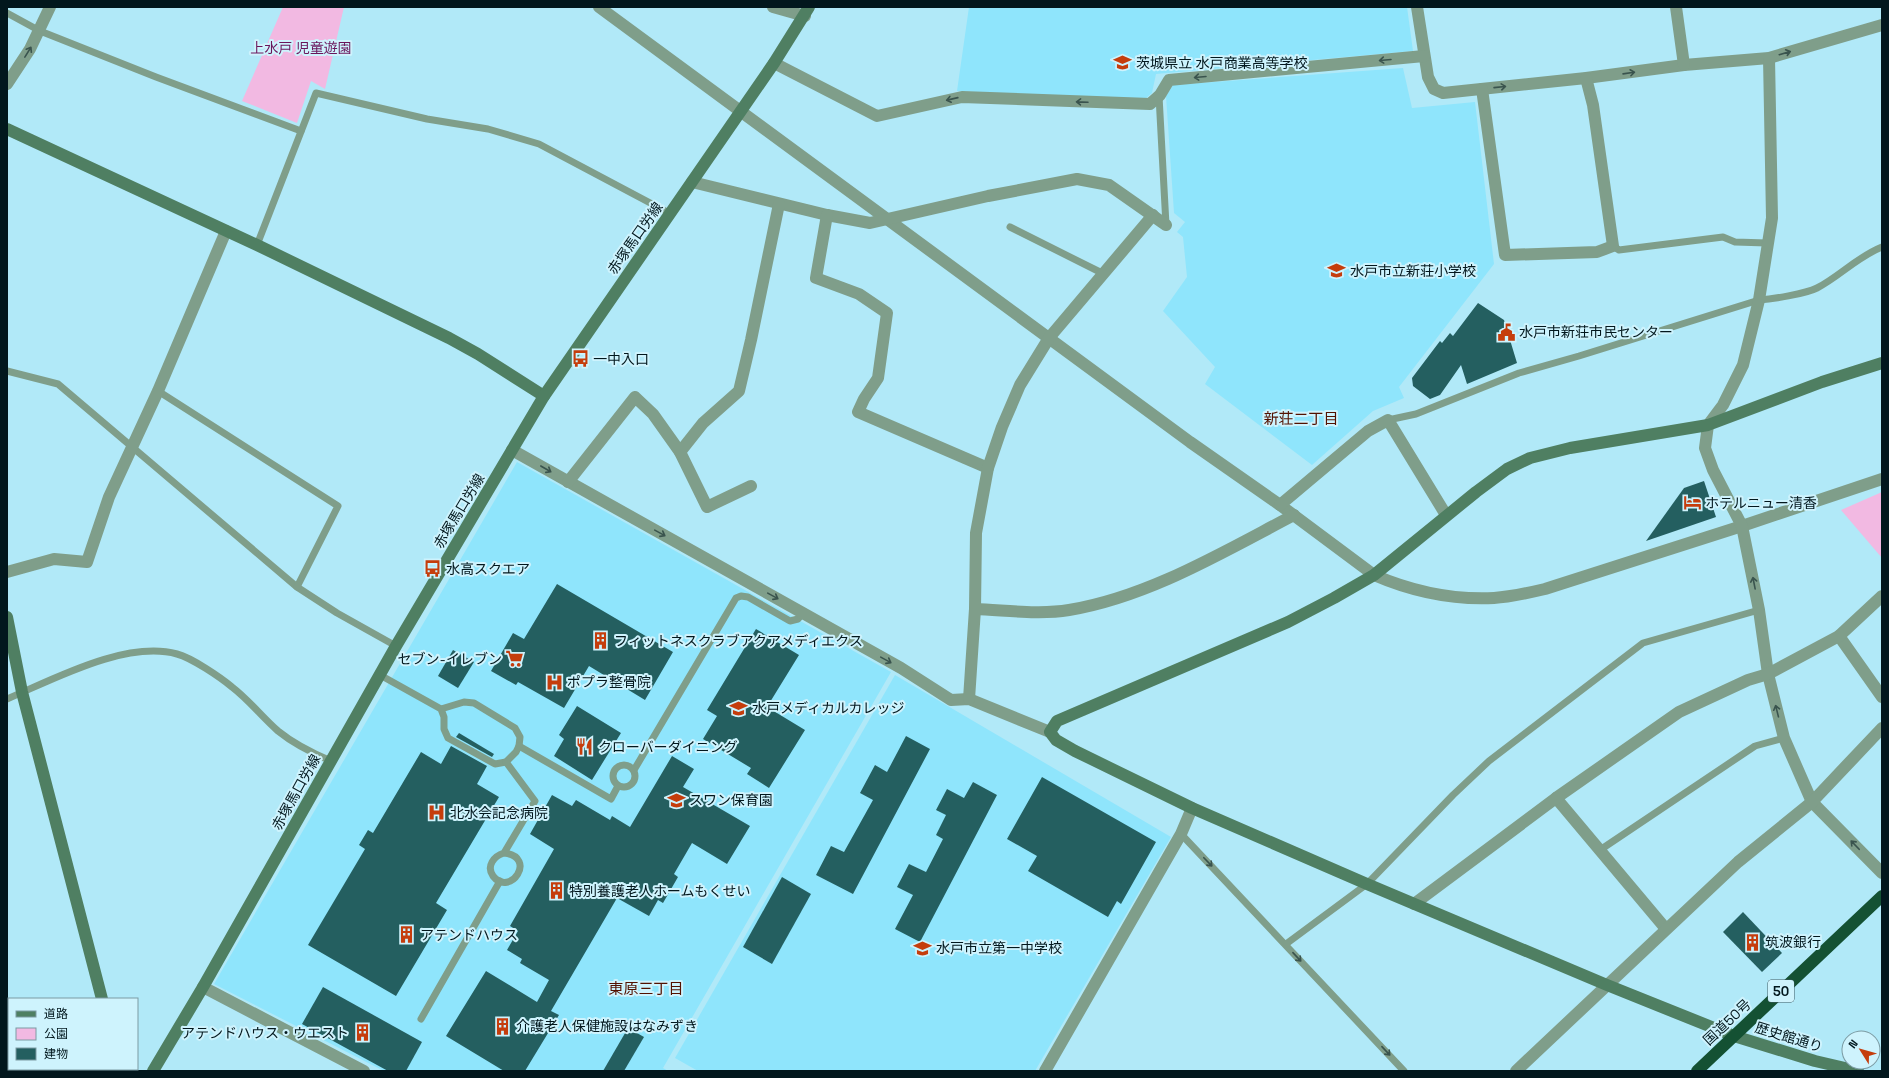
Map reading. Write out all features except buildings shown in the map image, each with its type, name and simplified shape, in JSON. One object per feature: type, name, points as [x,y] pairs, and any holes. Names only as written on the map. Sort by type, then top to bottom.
[{"type":"highway","name":"国道50号","points":[[1697,1071],[1882,896]]},
{"type":"street","points":[[7,84],[30,49],[40,31],[50,7]]},
{"type":"street","points":[[599,7],[1190,442],[1280,505],[1374,574],[1414,590],[1441,594],[1493,598],[1545,589],[1742,526],[1882,479]]},
{"type":"street","points":[[773,7],[807,11]]},
{"type":"street","points":[[1417,7],[1428,77],[1434,89],[1443,93],[1586,78],[1684,65],[1769,58],[1882,25]]},
{"type":"street","points":[[1676,7],[1684,65]]},
{"type":"street","name":"赤塚馬口労線","points":[[153,1071],[203,987],[396,646],[544,396],[671,214],[774,63],[807,11]]},
{"type":"street","points":[[774,63],[877,116],[962,97],[1150,104],[1159,96],[1169,80],[1424,56]]},
{"type":"street","points":[[1769,58],[1772,218],[1759,300],[1743,365],[1723,405],[1708,425],[1705,448],[1713,470],[1742,526],[1759,610],[1768,674],[1784,738],[1812,802],[1882,873]]},
{"type":"street","points":[[1482,89],[1505,255],[1597,252],[1613,246],[1592,105],[1586,78]]},
{"type":"street","points":[[7,129],[257,245],[448,338],[478,354],[544,396]]},
{"type":"street","points":[[692,182],[778,204],[870,223],[887,218],[1077,179],[1109,185],[1153,214],[1166,225]]},
{"type":"street","points":[[680,452],[703,423],[739,391],[751,340],[778,204]]},
{"type":"street","points":[[969,699],[975,609],[976,534],[988,468],[1002,427],[1020,385],[1049,338],[1153,214]]},
{"type":"street","points":[[827,215],[816,278],[859,294],[887,312],[878,378],[864,399],[858,412],[988,468]]},
{"type":"street","points":[[7,572],[54,559],[87,562],[109,497],[158,391],[226,231]]},
{"type":"street","points":[[512,450],[901,668],[952,700],[969,699],[1050,732],[1057,721],[1288,622],[1374,574],[1446,515],[1508,469],[1530,458],[1570,448],[1708,425],[1822,382],[1882,363]]},
{"type":"street","points":[[568,482],[635,397],[653,414],[680,452],[707,507],[751,486]]},
{"type":"street","points":[[1280,505],[1368,431],[1388,420],[1446,515]]},
{"type":"street","points":[[975,609],[1067,610],[1119,598],[1150,587],[1294,516]]},
{"type":"street","points":[[1414,904],[1556,798],[1679,712],[1748,680],[1768,674],[1839,636],[1882,596]]},
{"type":"street","points":[[7,617],[22,692],[102,998]]},
{"type":"street","points":[[1839,636],[1882,697]]},
{"type":"street","points":[[1516,1071],[1738,862],[1812,802],[1882,728]]},
{"type":"street","name":"歴史館通り","points":[[1050,732],[1056,740],[1075,751],[1192,808],[1414,904],[1607,985],[1734,1036],[1852,1071]]},
{"type":"street","points":[[1556,798],[1666,929]]},
{"type":"street","points":[[1045,1071],[1181,834],[1192,808]]},
{"type":"street","points":[[203,987],[364,1071]]},
{"type":"lane","points":[[7,13],[40,31],[156,77],[301,131]]},
{"type":"lane","points":[[257,245],[316,93],[426,119],[488,129],[539,144],[671,214]]},
{"type":"lane","points":[[1159,96],[1166,225]]},
{"type":"lane","points":[[1010,227],[1102,273]]},
{"type":"lane","points":[[1613,246],[1619,250],[1723,236],[1735,242],[1767,243]]},
{"type":"lane","points":[[1388,420],[1416,414],[1519,373],[1759,300],[1816,289],[1868,253],[1882,247]]},
{"type":"lane","points":[[7,371],[58,384],[297,587],[337,613],[396,646]]},
{"type":"lane","points":[[158,391],[338,506],[297,587]]},
{"type":"lane","points":[[634,770],[625,765],[620,765],[616,768],[612,778],[618,786],[628,787],[632,784],[635,775],[634,770],[736,598],[741,596],[748,597],[790,621],[798,618],[802,613]]},
{"type":"lane","points":[[1286,944],[1367,884],[1489,760],[1643,643],[1759,610]]},
{"type":"lane","points":[[7,699],[87,665],[116,657],[144,651],[162,651],[179,654],[232,686],[279,731],[304,749],[331,761]]},
{"type":"lane","points":[[380,675],[441,709],[444,717],[444,730],[448,738],[495,764],[506,762],[511,758],[519,746],[519,734],[516,728],[474,703],[464,702],[441,709]]},
{"type":"lane","points":[[1600,850],[1755,746],[1784,738]]},
{"type":"lane","points":[[519,746],[611,799],[618,786]]},
{"type":"lane","points":[[504,852],[535,801],[506,762]]},
{"type":"lane","points":[[1181,834],[1404,1071]]},
{"type":"lane","points":[[504,852],[511,853],[517,858],[520,864],[520,871],[516,878],[510,882],[500,881],[492,874],[490,867],[492,860],[497,855],[504,852]]},
{"type":"lane","points":[[421,1019],[500,881]]},
{"type":"shaded area","name":"茨城県立 水戸商業高等学校","points":[[969,7],[1407,7],[1413,51],[1156,74],[1152,93],[1144,100],[957,91]]},
{"type":"shaded area","name":"水戸市立新荘小学校","points":[[1403,68],[1412,108],[1475,102],[1494,264],[1399,387],[1404,398],[1373,411],[1312,465],[1205,384],[1215,367],[1163,311],[1187,277],[1183,237],[1177,232],[1185,222],[1174,213],[1166,96],[1173,85]]},
{"type":"shaded area","name":"水高スクエア","points":[[517,462],[891,672],[663,1068],[668,1071],[384,1071],[214,984]]},
{"type":"shaded area","name":"水戸市立第一中学校","points":[[895,675],[1171,837],[1035,1071],[698,1071],[675,1058]]},
{"type":"green space","name":"上水戸 児童遊園","points":[[283,7],[344,7],[325,89],[311,81],[297,123],[242,101]]},
{"type":"green space","points":[[1882,492],[1882,558],[1841,510]]},
{"type":"place","name":"茨城県立 水戸商業高等学校","points":[[1123,63]]},
{"type":"place","name":"水戸市立新荘小学校","points":[[1337,271]]},
{"type":"place","name":"水戸市新荘市民センター","points":[[1506,332]]},
{"type":"place","name":"一中入口","points":[[580,359]]},
{"type":"place","name":"ホテルニュー清香","points":[[1692,503]]},
{"type":"place","name":"水高スクエア","points":[[433,569]]},
{"type":"place","name":"フィットネスクラブアクアメディエクス","points":[[601,641]]},
{"type":"place","name":"セブン-イレブン","points":[[515,659]]},
{"type":"place","name":"ポプラ整骨院","points":[[554,682]]},
{"type":"place","name":"水戸メディカルカレッジ","points":[[739,708]]},
{"type":"place","name":"クローバーダイニング","points":[[585,747]]},
{"type":"place","name":"スワン保育園","points":[[676,800]]},
{"type":"place","name":"北水会記念病院","points":[[437,813]]},
{"type":"place","name":"特別養護老人ホームもくせい","points":[[556,891]]},
{"type":"place","name":"アテンドハウス","points":[[407,935]]},
{"type":"place","name":"筑波銀行","points":[[1752,942]]},
{"type":"place","name":"水戸市立第一中学校","points":[[923,948]]},
{"type":"place","name":"介護老人保健施設はなみずき","points":[[503,1026]]},
{"type":"place","name":"アテンドハウス・ウエスト","points":[[362,1033]]},
{"type":"district","name":"新荘二丁目","points":[[1301,419]]},
{"type":"district","name":"東原三丁目","points":[[646,989]]}]
